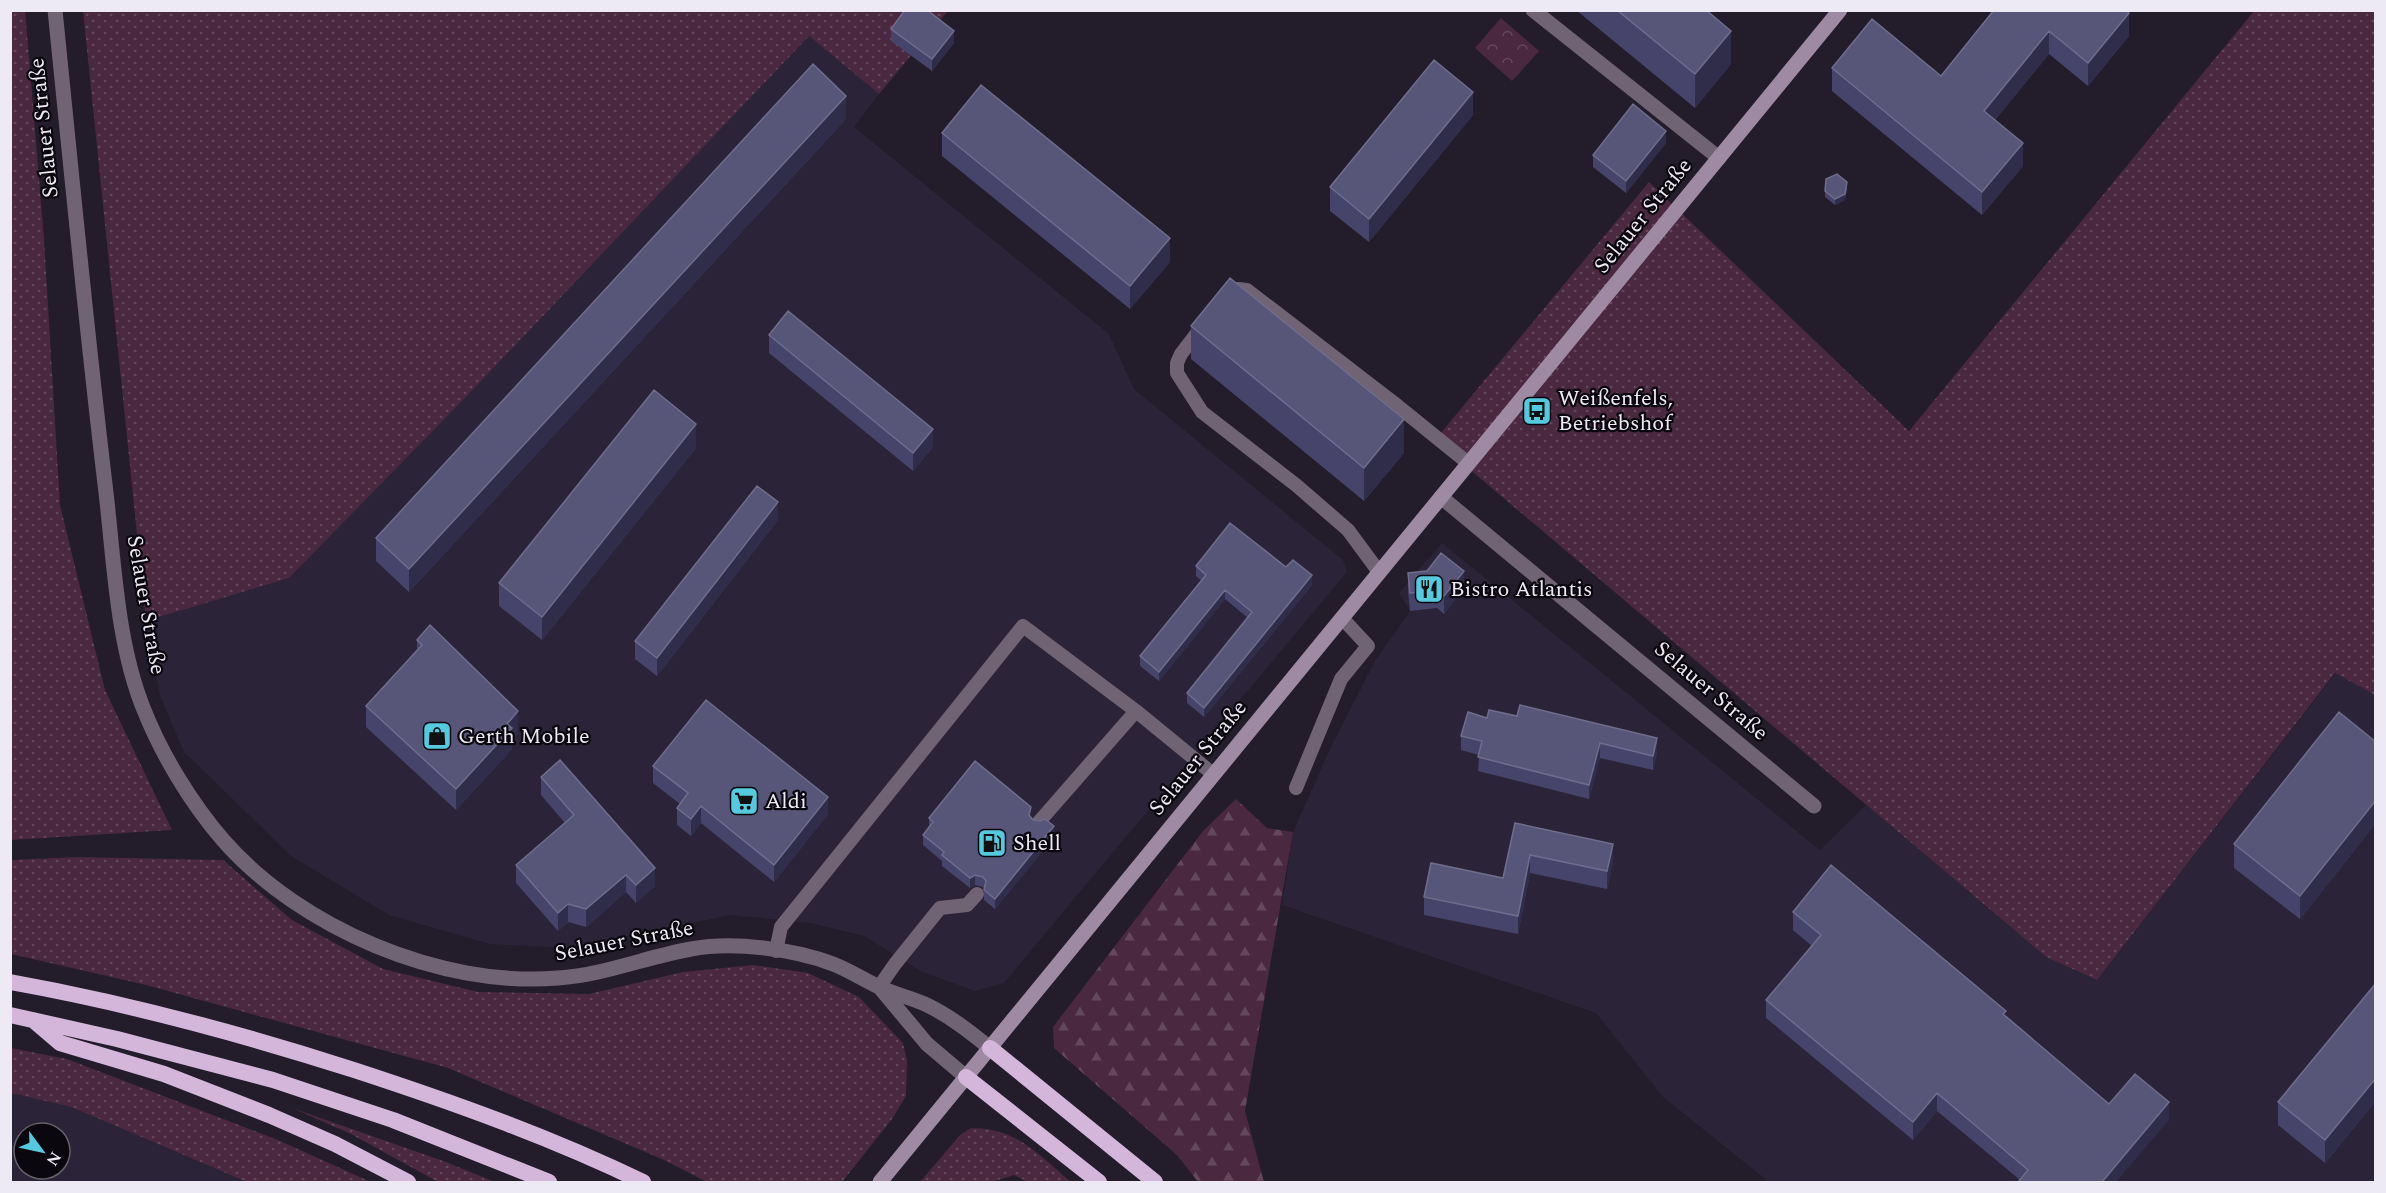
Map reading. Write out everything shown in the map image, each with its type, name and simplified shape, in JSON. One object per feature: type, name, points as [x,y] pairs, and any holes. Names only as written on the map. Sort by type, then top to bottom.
[{"type":"highway","points":[[10,982],[127,1006],[284,1048],[405,1087],[523,1130],[643,1182]]},
{"type":"highway","points":[[10,1014],[30,1017],[273,1080],[393,1120],[549,1182]]},
{"type":"highway","points":[[30,1017],[60,1043],[164,1074],[250,1108],[335,1144],[408,1182]]},
{"type":"highway","points":[[990,1048],[1155,1182]]},
{"type":"highway","points":[[966,1077],[1099,1182]]},
{"type":"main road","name":"Selauer Straße","points":[[880,1182],[1840,10]]},
{"type":"street","name":"Selauer Straße","points":[[55,10],[93,384],[124,637],[143,709],[175,771],[201,812],[224,841],[257,873],[316,916],[349,934],[391,951],[437,965],[489,976],[555,979],[597,974],[694,948],[743,947],[776,951],[807,956],[834,964],[879,987],[925,1004],[959,1023],[990,1048]]},
{"type":"street","name":"Selauer Straße","points":[[1533,10],[1719,158]]},
{"type":"street","name":"Selauer Straße","points":[[1441,497],[1814,806]]},
{"type":"street","name":"Selauer Straße","points":[[879,987],[924,1040],[966,1077]]},
{"type":"lane","points":[[1222,302],[1229,293],[1247,290],[1385,396],[1468,464]]},
{"type":"lane","points":[[1209,319],[1181,354],[1177,363],[1177,374],[1202,412],[1296,485],[1348,530],[1379,572]]},
{"type":"lane","points":[[1296,788],[1341,679],[1368,646],[1342,618]]},
{"type":"lane","points":[[776,951],[780,927],[1023,626],[1136,711],[1214,774]]},
{"type":"lane","points":[[1038,824],[1136,711]]},
{"type":"lane","points":[[879,987],[940,908],[967,906],[977,894]]},
{"type":"shaded area","points":[[809,36],[879,94],[854,127],[1109,334],[1134,389],[1343,560],[1347,572],[1004,983],[975,991],[922,972],[864,936],[810,923],[731,915],[567,948],[490,944],[389,915],[291,856],[184,752],[160,696],[146,621],[289,578]]},
{"type":"shaded area","points":[[1442,543],[1820,850],[1866,805],[2046,957],[2097,980],[2336,673],[2375,695],[2375,1182],[1769,1182],[1663,1097],[1596,1013],[1282,905],[1293,832],[1330,749],[1375,661],[1410,611],[1399,593]]},
{"type":"shaded area","points":[[11,1093],[71,1107],[247,1182],[11,1182]]},
{"type":"green space","points":[[25,10],[44,239],[60,505],[105,690],[172,830],[11,840],[10,11]]},
{"type":"green space","points":[[83,11],[948,11],[879,94],[809,36],[464,399],[289,578],[146,621]]},
{"type":"green space","points":[[2254,11],[2375,11],[2375,695],[2335,673],[2097,980],[2046,957],[1435,440],[1649,182],[1909,431]]},
{"type":"green space","points":[[1501,18],[1539,51],[1512,81],[1475,48]]},
{"type":"green space","points":[[1236,799],[1267,828],[1293,832],[1245,1111],[1264,1182],[1198,1182],[1178,1156],[1054,1048],[1053,1027],[1203,831]]},
{"type":"green space","points":[[78,857],[223,860],[292,920],[383,969],[478,992],[589,994],[683,972],[753,965],[808,973],[859,997],[903,1043],[907,1061],[906,1096],[892,1119],[842,1182],[707,1182],[664,1160],[448,1068],[146,985],[11,954],[11,860]]},
{"type":"green space","points":[[11,1048],[67,1059],[278,1140],[371,1182],[247,1182],[71,1107],[11,1093]]},
{"type":"green space","points":[[292,1108],[446,1162],[495,1182],[438,1182],[351,1134]]},
{"type":"green space","points":[[971,1128],[1001,1132],[1026,1144],[1071,1182],[1028,1182],[1014,1175],[992,1182],[920,1182],[960,1135]]},
{"type":"building","points":[[905,10],[927,10],[954,31],[932,59],[891,29]]},
{"type":"building","points":[[1617,10],[1706,10],[1731,31],[1695,74]]},
{"type":"building","points":[[1994,10],[2126,10],[2129,13],[2088,63],[2049,31],[1984,111],[2023,143],[1982,192],[1832,68],[1872,19],[1941,76]]},
{"type":"building","points":[[1434,60],[1473,92],[1369,219],[1330,187]]},
{"type":"building","points":[[813,64],[846,96],[409,569],[376,538]]},
{"type":"building","points":[[981,85],[1170,238],[1130,286],[942,133]]},
{"type":"building","points":[[1633,104],[1666,131],[1626,181],[1593,155]]},
{"type":"building","points":[[1837,174],[1847,182],[1845,194],[1835,199],[1825,191],[1826,179]]},
{"type":"building","points":[[1230,278],[1404,419],[1364,468],[1191,326]]},
{"type":"building","points":[[788,311],[933,429],[913,453],[769,335]]},
{"type":"building","points":[[654,390],[696,424],[542,617],[499,583]]},
{"type":"building","points":[[757,486],[778,502],[657,658],[635,641]]},
{"type":"building","points":[[1230,523],[1286,567],[1293,560],[1312,575],[1204,708],[1187,693],[1252,612],[1225,590],[1159,672],[1140,656],[1206,575],[1196,566]]},
{"type":"building","points":[[1441,553],[1464,571],[1444,596],[1437,590],[1410,593],[1408,573],[1427,571]]},
{"type":"building","points":[[430,625],[518,711],[507,724],[512,728],[456,789],[366,706],[422,645],[417,640]]},
{"type":"building","name":"Aldi","points":[[706,700],[828,797],[774,865],[701,806],[691,819],[677,808],[688,793],[653,766]]},
{"type":"building","points":[[1520,705],[1657,738],[1653,756],[1600,743],[1589,785],[1478,757],[1482,741],[1461,736],[1468,712],[1487,718],[1489,710],[1517,716]]},
{"type":"building","points":[[2339,712],[2376,742],[2376,800],[2300,896],[2234,844]]},
{"type":"building","points":[[560,760],[655,868],[636,885],[626,875],[586,909],[568,904],[558,913],[516,865],[574,815],[541,777]]},
{"type":"building","points":[[975,761],[1031,807],[1029,815],[1033,820],[1045,819],[1054,826],[995,899],[984,890],[986,881],[983,877],[975,875],[970,878],[942,855],[944,852],[923,835],[933,822],[929,818]]},
{"type":"building","points":[[1515,823],[1613,844],[1607,871],[1530,855],[1518,916],[1424,897],[1431,863],[1503,878]]},
{"type":"building","points":[[1831,865],[2006,1011],[2003,1014],[2109,1104],[2135,1074],[2169,1102],[2102,1182],[2018,1182],[2028,1170],[1937,1093],[1913,1122],[1766,1000],[1821,935],[1793,912]]},
{"type":"building","points":[[2376,983],[2376,1078],[2325,1140],[2278,1102]]},
{"type":"place","name":"Weißenfels, Betriebshof","points":[[1537,411]]},
{"type":"place","name":"Bistro Atlantis","points":[[1429,589]]},
{"type":"place","name":"Gerth Mobile","points":[[437,736]]},
{"type":"place","name":"Aldi","points":[[744,801]]},
{"type":"place","name":"Shell","points":[[992,843]]}]
